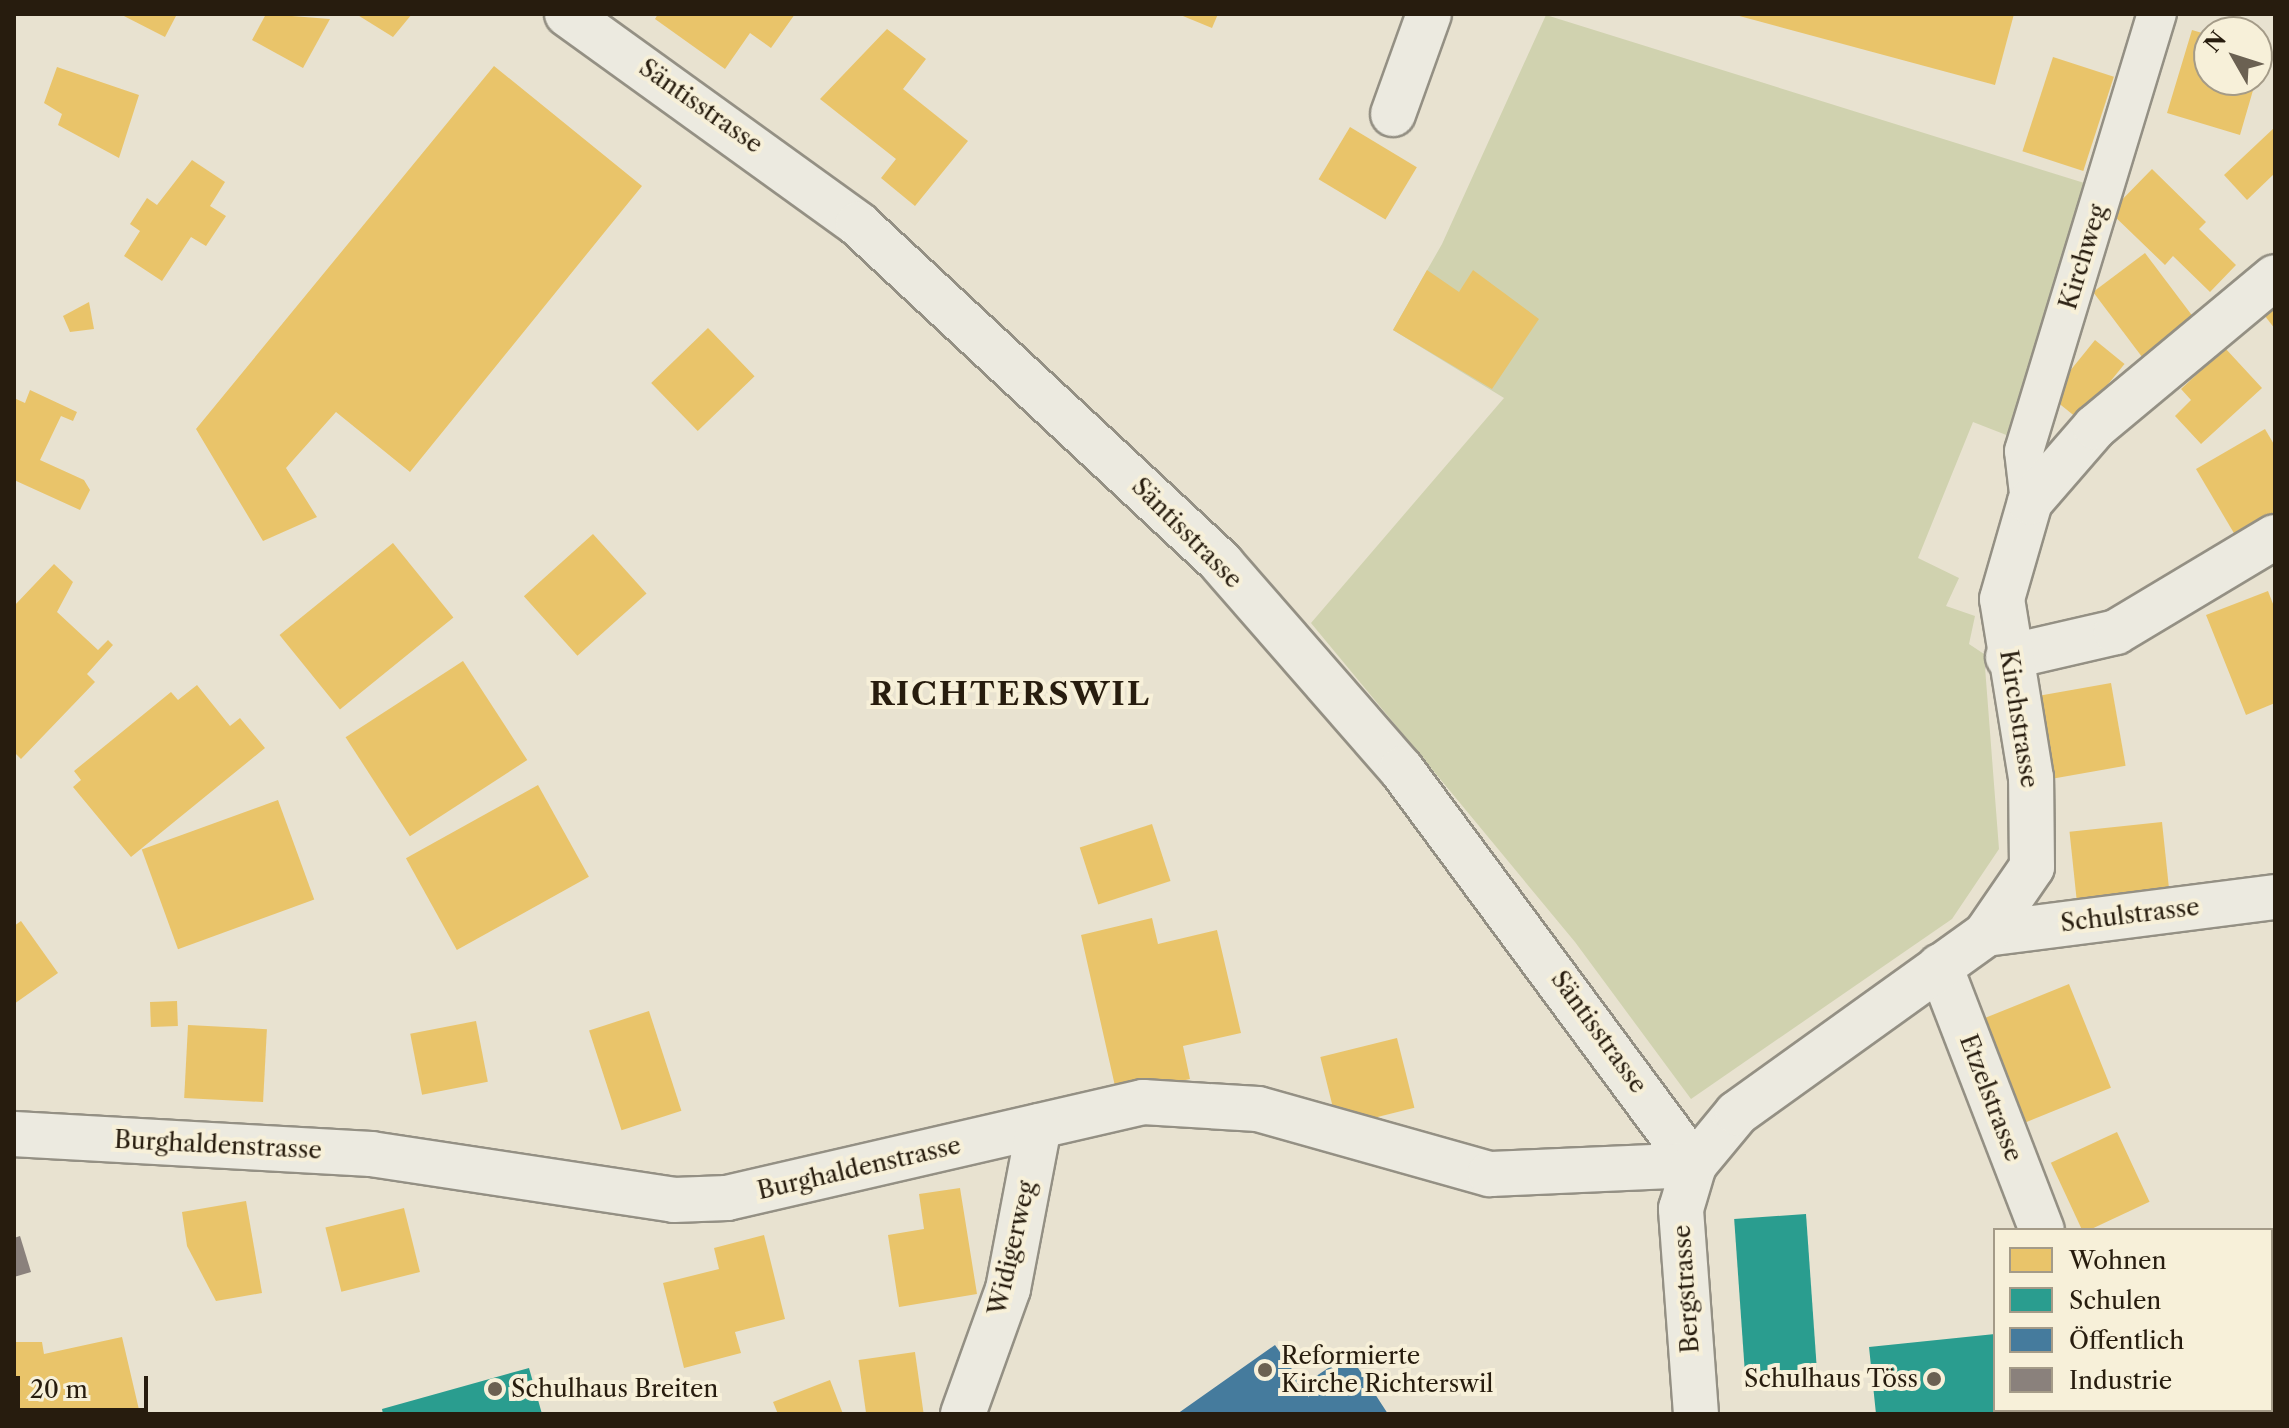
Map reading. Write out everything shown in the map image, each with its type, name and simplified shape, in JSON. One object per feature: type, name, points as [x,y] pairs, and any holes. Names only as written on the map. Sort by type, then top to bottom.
[{"type":"street","name":"Säntisstrasse","points":[[567,14],[858,224],[1222,564],[1401,769],[1694,1165]]},
{"type":"street","points":[[1393,114],[1429,14]]},
{"type":"street","name":"Kirchweg","points":[[2030,502],[2024,451],[2157,14]]},
{"type":"street","name":"Kirchstrasse","points":[[1694,1165],[1737,1113],[1986,934],[2032,867],[2031,778],[2008,657],[2002,599],[2030,502],[2095,427],[2275,277]]},
{"type":"street","points":[[2008,657],[2116,632],[2275,537]]},
{"type":"street","name":"Schulstrasse","points":[[1986,934],[2275,897]]},
{"type":"street","name":"Etzelstrasse","points":[[1940,966],[2041,1228]]},
{"type":"street","name":"Burghaldenstrasse","points":[[14,1134],[371,1154],[674,1200],[727,1198],[1143,1102],[1229,1107],[1490,1174],[1694,1165]]},
{"type":"street","name":"Widigerweg","points":[[963,1414],[1008,1289],[1039,1126]]},
{"type":"street","name":"Bergstrasse","points":[[1694,1165],[1681,1209],[1696,1414]]},
{"type":"green space","points":[[1546,15],[2094,186],[2014,438],[1973,422],[1918,558],[1959,578],[1946,606],[1975,616],[1969,644],[1984,654],[1999,849],[1952,919],[1691,1099],[1575,942],[1311,623],[1504,398],[1393,330],[1442,244]]},
{"type":"building: Wohnen","points":[[120,14],[177,14],[165,37]]},
{"type":"building: Wohnen","points":[[266,14],[330,19],[303,68],[252,40]]},
{"type":"building: Wohnen","points":[[356,14],[412,14],[393,37]]},
{"type":"building: Wohnen","points":[[658,14],[795,14],[771,48],[750,33],[725,69],[655,19]]},
{"type":"building: Wohnen","points":[[1178,14],[1218,14],[1212,28]]},
{"type":"building: Wohnen","points":[[1732,14],[2014,14],[1995,85]]},
{"type":"building: Wohnen","points":[[887,29],[926,59],[903,89],[968,141],[915,206],[881,178],[896,159],[820,99]]},
{"type":"building: Wohnen","points":[[2193,30],[2193,96],[2251,96],[2240,135],[2167,113]]},
{"type":"building: Wohnen","points":[[2053,57],[2114,77],[2083,171],[2022,151]]},
{"type":"building: Wohnen","points":[[494,66],[642,186],[410,472],[336,412],[286,468],[317,517],[263,541],[196,429]]},
{"type":"building: Wohnen","points":[[57,67],[139,95],[119,158],[58,125],[62,114],[44,103]]},
{"type":"building: Wohnen","points":[[1350,127],[1417,167],[1385,219],[1319,179]]},
{"type":"building: Wohnen","points":[[2275,127],[2275,173],[2247,200],[2224,175]]},
{"type":"building: Wohnen","points":[[192,160],[225,182],[210,206],[226,216],[206,246],[191,237],[162,281],[124,256],[140,231],[130,224],[147,198],[157,205]]},
{"type":"building: Wohnen","points":[[2152,169],[2206,222],[2199,229],[2236,265],[2210,292],[2173,256],[2165,265],[2110,212]]},
{"type":"building: Wohnen","points":[[2145,253],[2194,318],[2142,358],[2093,292]]},
{"type":"building: Wohnen","points":[[1427,270],[1459,292],[1473,270],[1539,319],[1492,389],[1393,330]]},
{"type":"building: Wohnen","points":[[2275,294],[2275,329],[2258,307]]},
{"type":"building: Wohnen","points":[[89,302],[94,329],[70,332],[63,316]]},
{"type":"building: Wohnen","points":[[708,328],[755,376],[698,431],[651,383]]},
{"type":"building: Wohnen","points":[[2095,340],[2125,364],[2079,420],[2050,396]]},
{"type":"building: Wohnen","points":[[2225,348],[2262,388],[2201,444],[2175,416],[2191,400],[2181,389]]},
{"type":"building: Wohnen","points":[[30,390],[77,412],[73,421],[61,416],[40,460],[84,480],[90,490],[80,510],[14,480],[14,398],[25,403]]},
{"type":"building: Wohnen","points":[[2265,429],[2275,446],[2275,519],[2238,540],[2196,469]]},
{"type":"building: Wohnen","points":[[593,534],[647,593],[577,656],[524,596]]},
{"type":"building: Wohnen","points":[[393,543],[453,618],[340,709],[280,635]]},
{"type":"building: Wohnen","points":[[54,564],[73,582],[57,612],[98,650],[108,640],[113,645],[87,674],[95,682],[21,759],[14,752],[14,606]]},
{"type":"building: Wohnen","points":[[2268,591],[2275,609],[2275,703],[2246,715],[2206,615]]},
{"type":"building: Wohnen","points":[[463,661],[527,760],[410,836],[346,737]]},
{"type":"building: Wohnen","points":[[2111,683],[2126,766],[2054,778],[2039,696]]},
{"type":"building: Wohnen","points":[[197,685],[230,726],[240,718],[265,748],[131,857],[73,787],[81,780],[74,771],[171,692],[178,700]]},
{"type":"building: Wohnen","points":[[538,785],[589,877],[457,950],[406,858]]},
{"type":"building: Wohnen","points":[[278,800],[314,900],[178,949],[142,850]]},
{"type":"building: Wohnen","points":[[2162,822],[2170,899],[2078,908],[2070,832]]},
{"type":"building: Wohnen","points":[[1152,824],[1171,881],[1098,905],[1080,847]]},
{"type":"building: Wohnen","points":[[1152,918],[1158,944],[1217,930],[1241,1033],[1183,1046],[1190,1079],[1117,1095],[1081,935]]},
{"type":"building: Wohnen","points":[[21,921],[58,973],[14,1004],[14,926]]},
{"type":"building: Wohnen","points":[[2069,984],[2111,1088],[2015,1126],[1974,1023]]},
{"type":"building: Wohnen","points":[[177,1001],[178,1026],[151,1027],[150,1002]]},
{"type":"building: Wohnen","points":[[649,1011],[681,1111],[622,1130],[589,1030]]},
{"type":"building: Wohnen","points":[[476,1021],[488,1082],[422,1095],[410,1034]]},
{"type":"building: Wohnen","points":[[188,1025],[267,1029],[263,1102],[184,1098]]},
{"type":"building: Wohnen","points":[[1397,1038],[1414,1108],[1338,1127],[1320,1057]]},
{"type":"building: Wohnen","points":[[2117,1132],[2150,1202],[2093,1228],[2081,1228],[2051,1163]]},
{"type":"building: Wohnen","points":[[960,1188],[977,1294],[899,1307],[888,1235],[924,1229],[919,1194]]},
{"type":"building: Wohnen","points":[[246,1201],[262,1293],[216,1301],[187,1246],[182,1212]]},
{"type":"building: Wohnen","points":[[404,1208],[420,1272],[341,1292],[325,1228]]},
{"type":"building: Wohnen","points":[[764,1235],[785,1319],[735,1332],[741,1353],[684,1368],[663,1283],[719,1269],[714,1248]]},
{"type":"building: Wohnen","points":[[122,1337],[140,1414],[18,1414],[14,1342],[42,1342],[44,1354]]},
{"type":"building: Wohnen","points":[[915,1352],[924,1413],[866,1414],[859,1360]]},
{"type":"building: Wohnen","points":[[830,1380],[843,1414],[778,1414],[773,1402]]},
{"type":"building: Schulen","points":[[1806,1214],[1817,1376],[1745,1381],[1734,1219]]},
{"type":"building: Schulen","name":"Schulhaus Töss","points":[[1993,1334],[1993,1412],[2055,1414],[1876,1414],[1869,1347]]},
{"type":"building: Schulen","name":"Schulhaus Breiten","points":[[529,1368],[542,1414],[383,1414],[382,1409]]},
{"type":"building: Öffentlich","name":"Reformierte Kirche Richterswil","points":[[1275,1345],[1303,1385],[1349,1354],[1388,1414],[1177,1414]]},
{"type":"building: Industrie","points":[[20,1236],[31,1272],[14,1277],[14,1238]]},
{"type":"place","name":"Reformierte Kirche Richterswil","points":[[1265,1370]]},
{"type":"place","name":"Schulhaus Töss","points":[[1934,1379]]},
{"type":"place","name":"Schulhaus Breiten","points":[[495,1389]]},
{"type":"district","name":"RICHTERSWIL","points":[[1010,694]]}]
